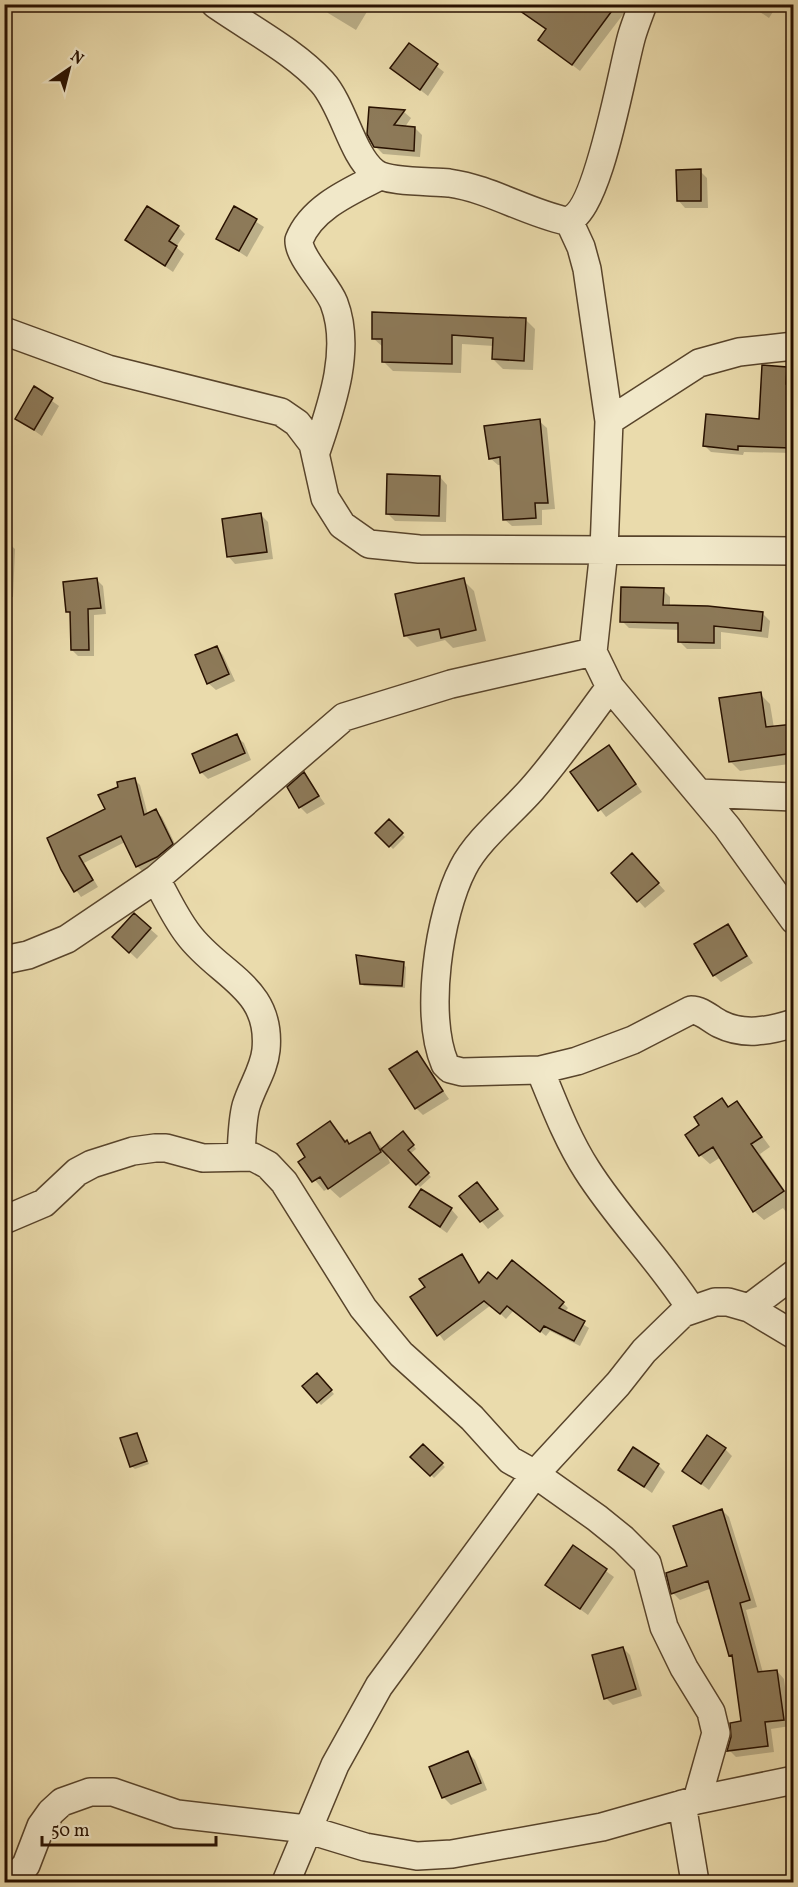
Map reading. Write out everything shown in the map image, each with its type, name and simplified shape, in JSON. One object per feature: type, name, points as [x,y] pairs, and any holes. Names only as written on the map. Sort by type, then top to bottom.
[{"type":"street","points":[[215,4],[306,67],[323,82],[334,99],[366,164],[380,176]]},
{"type":"street","points":[[568,221],[581,211],[596,178],[632,34],[643,4]]},
{"type":"street","points":[[316,452],[336,390],[339,320],[334,303],[303,254],[299,240],[304,230],[323,210],[340,197],[380,176],[451,183],[483,190],[568,221],[579,241],[587,269],[609,421],[604,550],[593,652],[610,687],[727,827],[794,920]]},
{"type":"street","points":[[4,331],[108,369],[275,409],[297,423],[306,433],[316,452],[324,498],[331,510],[342,525],[369,544],[419,549],[794,551]]},
{"type":"street","points":[[609,421],[699,363],[739,351],[794,346]]},
{"type":"street","points":[[4,960],[28,955],[67,939],[156,879],[344,717],[451,684],[593,652]]},
{"type":"street","points":[[610,687],[533,787],[464,866],[454,889],[435,985],[434,1019],[446,1064],[453,1071],[462,1072],[540,1070],[608,1051],[685,1011],[699,1011],[721,1025],[741,1031],[762,1031],[794,1023]]},
{"type":"street","points":[[699,794],[794,797]]},
{"type":"street","points":[[156,879],[188,934],[218,965],[245,986],[260,1007],[265,1028],[266,1049],[256,1085],[247,1105],[242,1156]]},
{"type":"street","points":[[540,1070],[570,1140],[587,1170],[668,1273],[691,1309]]},
{"type":"street","points":[[4,1220],[44,1203],[77,1172],[92,1164],[133,1151],[161,1147],[203,1158],[253,1157],[268,1165],[284,1182],[363,1308],[401,1354],[472,1418],[510,1460],[535,1474],[623,1539],[649,1568],[664,1627],[680,1660],[711,1712],[716,1733],[690,1802],[695,1882]]},
{"type":"street","points":[[749,1308],[794,1274]]},
{"type":"street","points":[[286,1882],[306,1828],[334,1765],[379,1686],[535,1474],[611,1392],[644,1351],[670,1324],[691,1309],[728,1302],[749,1308],[794,1335]]},
{"type":"street","points":[[10,1882],[26,1865],[41,1826],[51,1812],[62,1802],[90,1792],[112,1792],[177,1814],[306,1828],[365,1847],[406,1854],[452,1854],[602,1827],[690,1802],[794,1780]]},
{"type":"building","points":[[510,4],[617,4],[572,65],[538,40],[546,29]]},
{"type":"building","points":[[409,43],[438,64],[420,90],[390,68]]},
{"type":"building","points":[[369,107],[405,110],[394,125],[415,127],[414,151],[374,147],[367,134]]},
{"type":"building","points":[[701,169],[701,201],[677,201],[676,170]]},
{"type":"building","points":[[147,206],[179,226],[169,241],[177,246],[165,266],[125,240]]},
{"type":"building","points":[[234,206],[257,219],[239,251],[216,239]]},
{"type":"building","points":[[372,312],[526,318],[524,361],[492,359],[493,338],[452,335],[452,364],[382,362],[382,339],[372,339]]},
{"type":"building","points":[[762,365],[787,367],[786,384],[789,384],[788,416],[791,416],[791,448],[738,446],[738,450],[703,446],[706,414],[759,419]]},
{"type":"building","points":[[34,386],[53,398],[34,430],[15,419]]},
{"type":"building","points":[[540,419],[548,503],[535,503],[536,518],[503,520],[500,457],[489,459],[484,426]]},
{"type":"building","points":[[387,474],[440,476],[439,516],[386,514]]},
{"type":"building","points":[[261,513],[267,552],[227,557],[222,519]]},
{"type":"building","points":[[97,578],[101,608],[88,609],[89,650],[71,650],[70,612],[66,612],[63,582]]},
{"type":"building","points":[[464,578],[476,630],[441,638],[439,629],[404,636],[395,594]]},
{"type":"building","points":[[621,587],[664,588],[663,605],[708,606],[763,612],[761,631],[714,626],[714,643],[678,642],[678,623],[620,622]]},
{"type":"building","points":[[217,646],[229,674],[207,684],[195,655]]},
{"type":"building","points":[[761,692],[766,727],[794,724],[794,753],[729,762],[719,698]]},
{"type":"building","points":[[237,734],[245,753],[200,773],[192,754]]},
{"type":"building","points":[[609,745],[636,784],[598,811],[570,772]]},
{"type":"building","points":[[304,772],[319,796],[299,808],[287,787]]},
{"type":"building","points":[[135,778],[144,815],[156,809],[173,844],[157,857],[136,867],[121,836],[79,856],[93,880],[74,892],[47,838],[105,809],[98,795],[118,787],[117,782]]},
{"type":"building","points":[[389,819],[403,833],[389,847],[375,833]]},
{"type":"building","points":[[632,853],[659,883],[637,902],[611,873]]},
{"type":"building","points":[[134,913],[151,928],[129,953],[112,937]]},
{"type":"building","points":[[728,924],[747,956],[713,976],[694,944]]},
{"type":"building","points":[[356,955],[404,962],[402,986],[360,984]]},
{"type":"building","points":[[417,1051],[443,1091],[415,1109],[389,1069]]},
{"type":"building","points":[[722,1098],[728,1107],[737,1101],[762,1137],[751,1144],[784,1191],[753,1212],[713,1147],[699,1156],[685,1135],[699,1125],[694,1117]]},
{"type":"building","points":[[330,1121],[345,1142],[347,1140],[349,1144],[370,1132],[381,1152],[328,1189],[320,1177],[312,1182],[298,1162],[305,1157],[297,1144]]},
{"type":"building","points":[[403,1131],[414,1145],[408,1150],[429,1173],[416,1185],[381,1149]]},
{"type":"building","points":[[477,1182],[498,1209],[480,1222],[459,1196]]},
{"type":"building","points":[[421,1189],[452,1208],[440,1227],[409,1207]]},
{"type":"building","points":[[462,1254],[479,1283],[488,1272],[497,1279],[512,1260],[564,1302],[559,1308],[585,1321],[574,1341],[544,1326],[540,1332],[507,1306],[500,1314],[484,1301],[437,1336],[410,1297],[425,1287],[419,1279]]},
{"type":"building","points":[[317,1373],[332,1390],[317,1403],[302,1386]]},
{"type":"building","points":[[137,1433],[147,1461],[130,1467],[120,1438]]},
{"type":"building","points":[[707,1435],[726,1448],[701,1484],[682,1471]]},
{"type":"building","points":[[423,1444],[443,1463],[430,1476],[410,1457]]},
{"type":"building","points":[[633,1447],[659,1464],[644,1487],[618,1470]]},
{"type":"building","points":[[722,1509],[750,1600],[740,1603],[758,1672],[777,1670],[784,1720],[765,1722],[768,1746],[727,1751],[731,1737],[730,1723],[741,1721],[732,1655],[729,1656],[708,1581],[671,1594],[666,1573],[687,1566],[673,1526]]},
{"type":"building","points":[[573,1545],[607,1569],[580,1609],[545,1585]]},
{"type":"building","points":[[623,1647],[636,1689],[604,1699],[592,1655]]},
{"type":"building","points":[[468,1751],[481,1783],[442,1798],[429,1767]]}]
